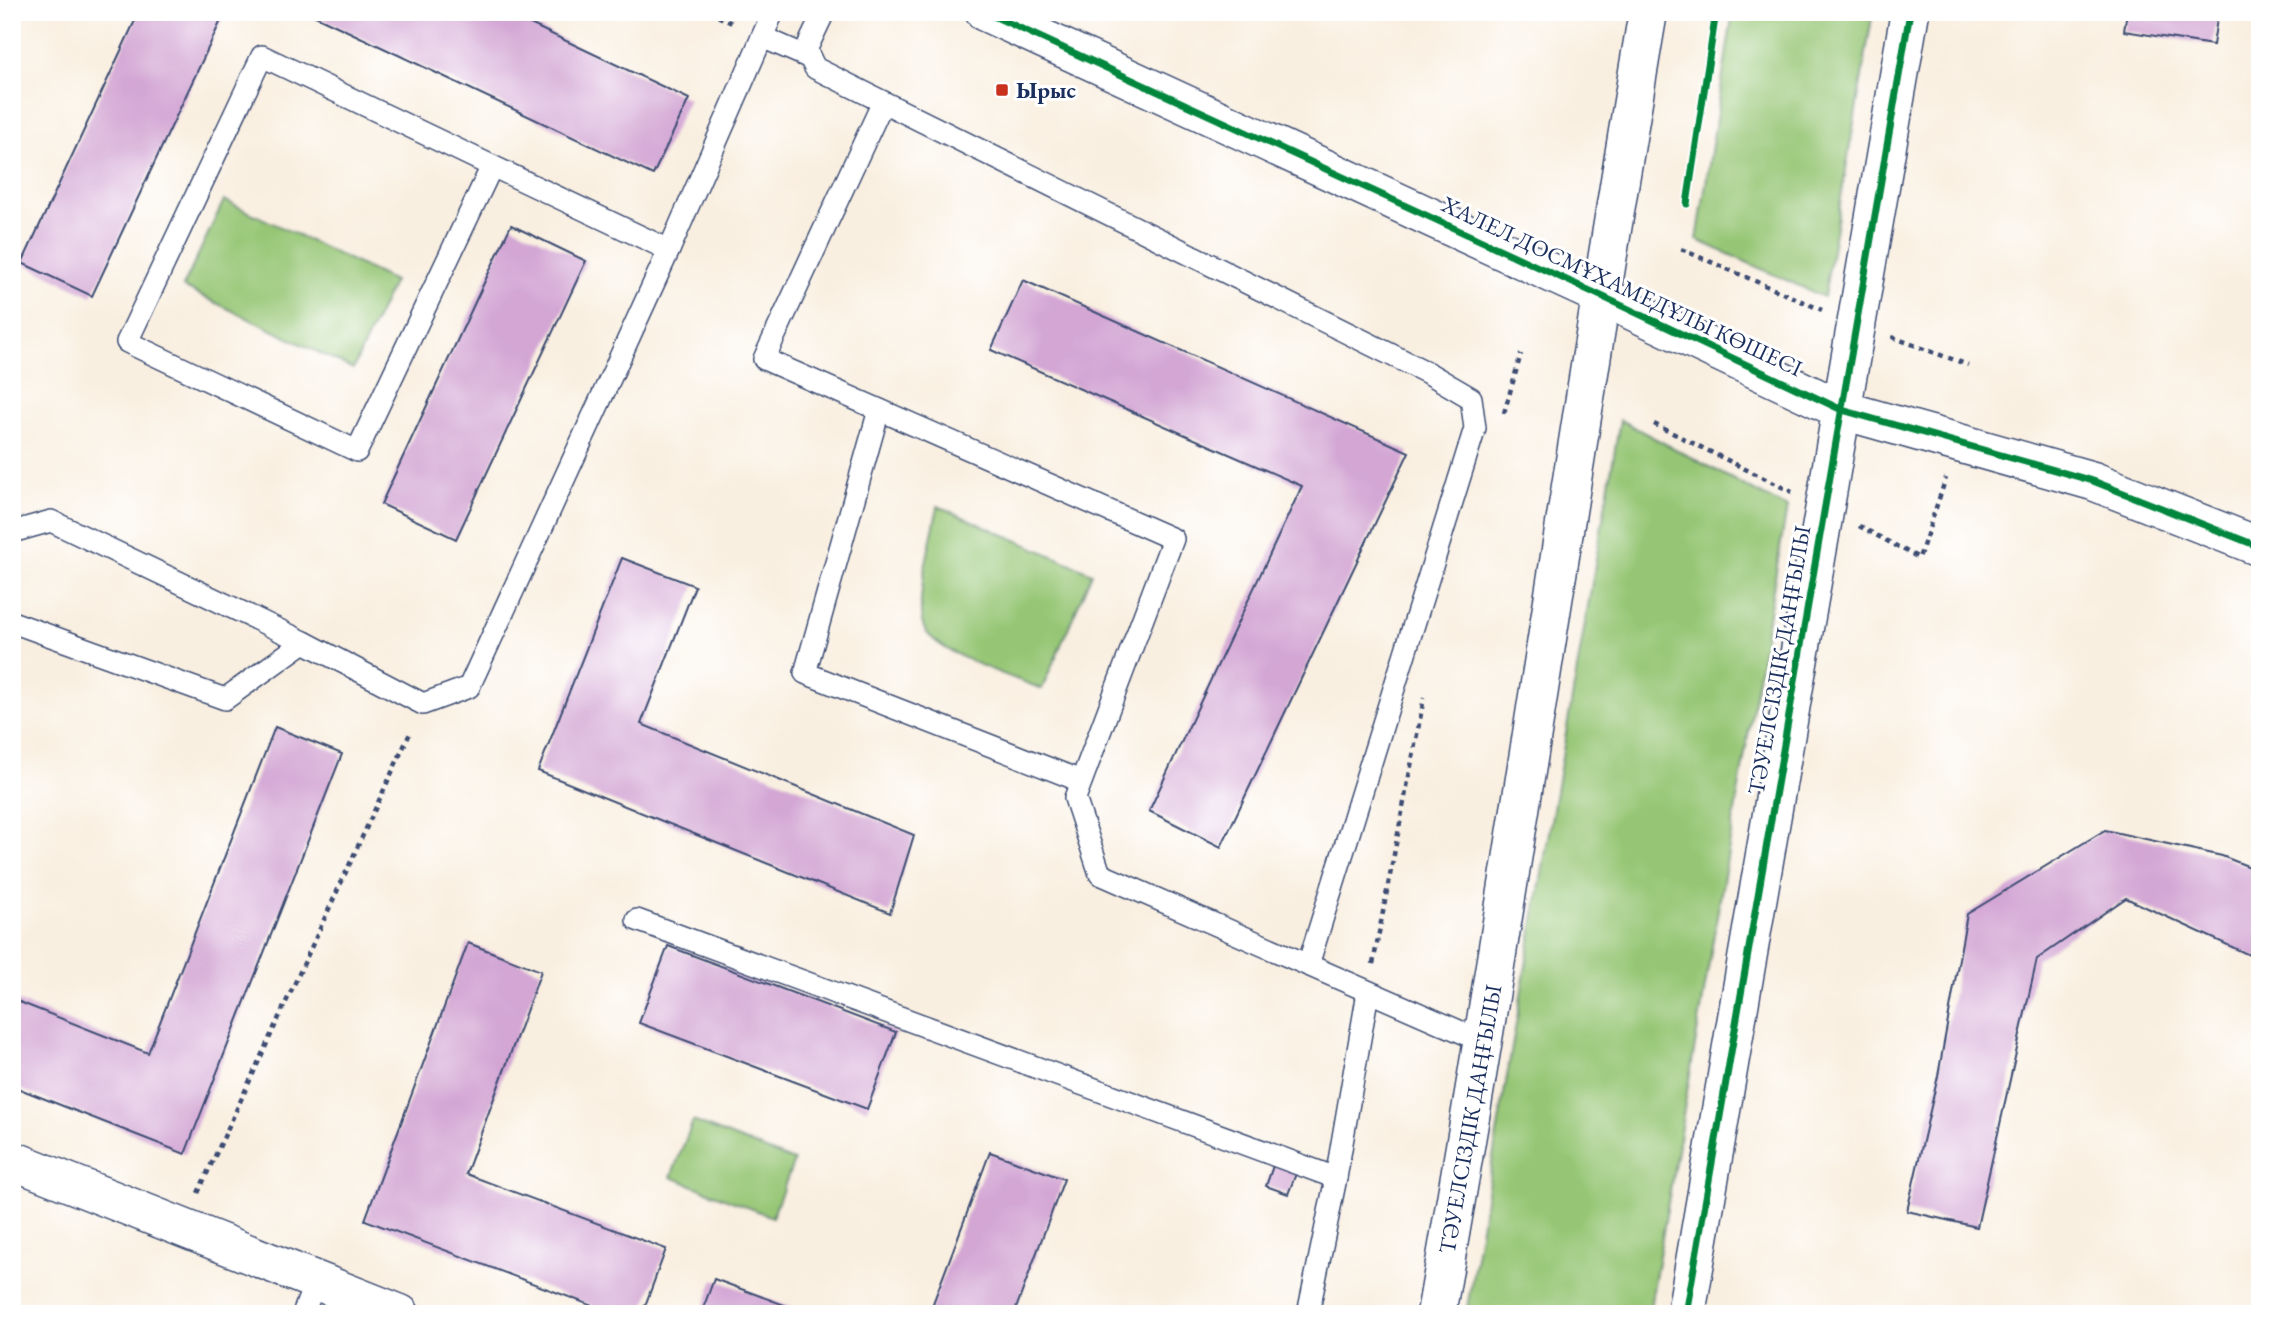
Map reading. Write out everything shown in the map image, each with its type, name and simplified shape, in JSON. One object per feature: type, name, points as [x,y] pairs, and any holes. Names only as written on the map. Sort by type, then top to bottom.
[{"type":"street","name":"ХАЛЕЛ ДОСМҰХАМЕДҰЛЫ КӨШЕСІ","points":[[985,12],[1600,295],[1842,410],[2093,481],[2260,547]]},
{"type":"street","name":"ТӘУЕЛСІЗДІК ДАҢҒЫЛЫ","points":[[1436,1314],[1484,1042],[1600,295],[1648,12]]},
{"type":"street","name":"ТӘУЕЛСІЗДІК ДАҢҒЫЛЫ","points":[[1686,1314],[1842,410],[1854,324],[1910,12]]},
{"type":"street","points":[[12,1160],[183,1227],[310,1297],[400,1314]]},
{"type":"lane","points":[[12,531],[51,521],[304,642],[423,705],[469,687],[669,250],[773,12]]},
{"type":"lane","points":[[824,12],[806,50],[815,68],[1430,374],[1471,398],[1475,428],[1308,965]]},
{"type":"lane","points":[[762,37],[810,58]]},
{"type":"lane","points":[[492,166],[357,451],[127,342],[262,56],[669,250]]},
{"type":"lane","points":[[883,102],[764,359],[1173,539],[1075,798],[1100,874],[1484,1042]]},
{"type":"lane","points":[[879,410],[805,673],[1081,781]]},
{"type":"lane","points":[[12,622],[225,699],[304,642]]},
{"type":"lane","points":[[637,920],[1336,1178]]},
{"type":"lane","points":[[1308,1314],[1336,1178],[1368,992]]},
{"type":"path","points":[[1502,420],[1521,354]]},
{"type":"path","points":[[1368,992],[1426,687]]},
{"type":"path","points":[[183,1227],[423,705]]},
{"type":"green space","points":[[1733,12],[1873,12],[1824,297],[1697,240]]},
{"type":"green space","points":[[224,200],[394,281],[353,369],[183,287]]},
{"type":"green space","points":[[1620,420],[1787,508],[1649,1314],[1466,1314]]},
{"type":"green space","points":[[938,506],[1092,573],[1042,689],[960,656],[931,638],[924,628],[921,616],[922,586]]},
{"type":"green space","points":[[693,1121],[794,1161],[772,1217],[671,1177]]},
{"type":"building","points":[[139,12],[225,12],[92,296],[22,263]]},
{"type":"building","points":[[307,12],[505,12],[689,99],[653,175]]},
{"type":"building","points":[[2127,12],[2218,12],[2213,45],[2124,31]]},
{"type":"building","points":[[511,225],[586,261],[456,539],[381,504]]},
{"type":"building","points":[[1023,280],[1409,452],[1221,847],[1149,811],[1302,486],[991,350]]},
{"type":"building","points":[[622,558],[695,586],[641,724],[914,835],[890,913],[538,771]]},
{"type":"building","points":[[275,727],[342,754],[185,1154],[12,1086],[12,999],[148,1053]]},
{"type":"building","points":[[2105,830],[2222,856],[2260,871],[2260,960],[2126,898],[2037,959],[1977,1227],[1907,1211],[1938,1076],[1967,914]]},
{"type":"building","points":[[468,943],[541,971],[466,1174],[666,1249],[642,1314],[614,1314],[365,1220]]},
{"type":"building","points":[[668,946],[896,1032],[867,1109],[639,1023]]},
{"type":"building","points":[[990,1152],[1064,1179],[1014,1314],[929,1314]]},
{"type":"building","points":[[1274,1163],[1297,1171],[1288,1194],[1266,1186]]},
{"type":"building","points":[[714,1279],[806,1313],[806,1314],[701,1314]]},
{"type":"cycle path","points":[[985,12],[1842,410],[2093,481],[2260,547]]},
{"type":"cycle path","points":[[1687,204],[1716,12]]},
{"type":"cycle path","points":[[1686,1314],[1910,12]]},
{"type":"place","name":"Ырыс","points":[[1002,90]]}]
